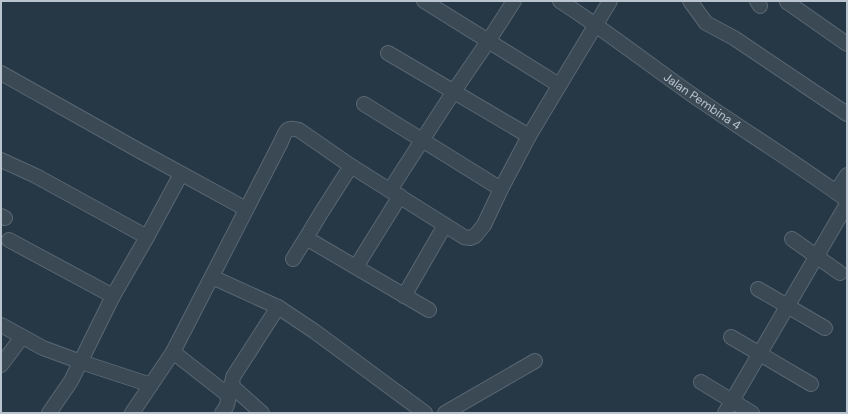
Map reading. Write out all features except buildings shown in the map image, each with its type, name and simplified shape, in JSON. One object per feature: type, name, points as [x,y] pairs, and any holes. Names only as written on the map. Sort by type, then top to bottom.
[{"type":"street","points":[[424,1],[489,40],[559,85]]},
{"type":"street","points":[[356,267],[422,140],[514,1]]},
{"type":"street","name":"Jalan Pembina 4","points":[[560,1],[596,24],[691,94],[841,196]]},
{"type":"street","points":[[132,413],[173,352],[286,130],[290,128],[299,130],[351,166],[445,226],[464,237],[470,238],[475,236],[484,225],[500,190],[529,136],[610,1]]},
{"type":"street","points":[[690,1],[706,23],[734,38],[847,114]]},
{"type":"street","points":[[787,2],[847,44]]},
{"type":"street","points":[[388,53],[529,136]]},
{"type":"street","points":[[1,73],[246,209]]},
{"type":"street","points":[[364,104],[500,190]]},
{"type":"street","points":[[1,160],[36,176],[147,237]]},
{"type":"street","points":[[293,259],[351,166]]},
{"type":"street","points":[[49,413],[71,381],[113,296],[181,174]]},
{"type":"street","points":[[841,196],[847,175]]},
{"type":"street","points":[[729,407],[847,204]]},
{"type":"street","points":[[404,296],[445,226]]},
{"type":"street","points":[[306,238],[429,310]]},
{"type":"street","points":[[792,239],[840,272]]},
{"type":"street","points":[[9,240],[113,296]]},
{"type":"street","points":[[212,277],[278,308],[314,331],[425,413]]},
{"type":"street","points":[[758,289],[825,328]]},
{"type":"street","points":[[222,413],[228,403],[229,388],[233,377],[278,308]]},
{"type":"street","points":[[1,325],[43,348],[151,385]]},
{"type":"street","points":[[1,365],[22,337]]},
{"type":"street","points":[[731,337],[810,384]]},
{"type":"street","points":[[173,352],[229,388],[234,388],[262,413]]},
{"type":"street","points":[[445,413],[535,361]]},
{"type":"street","points":[[700,382],[729,407],[752,413]]}]
